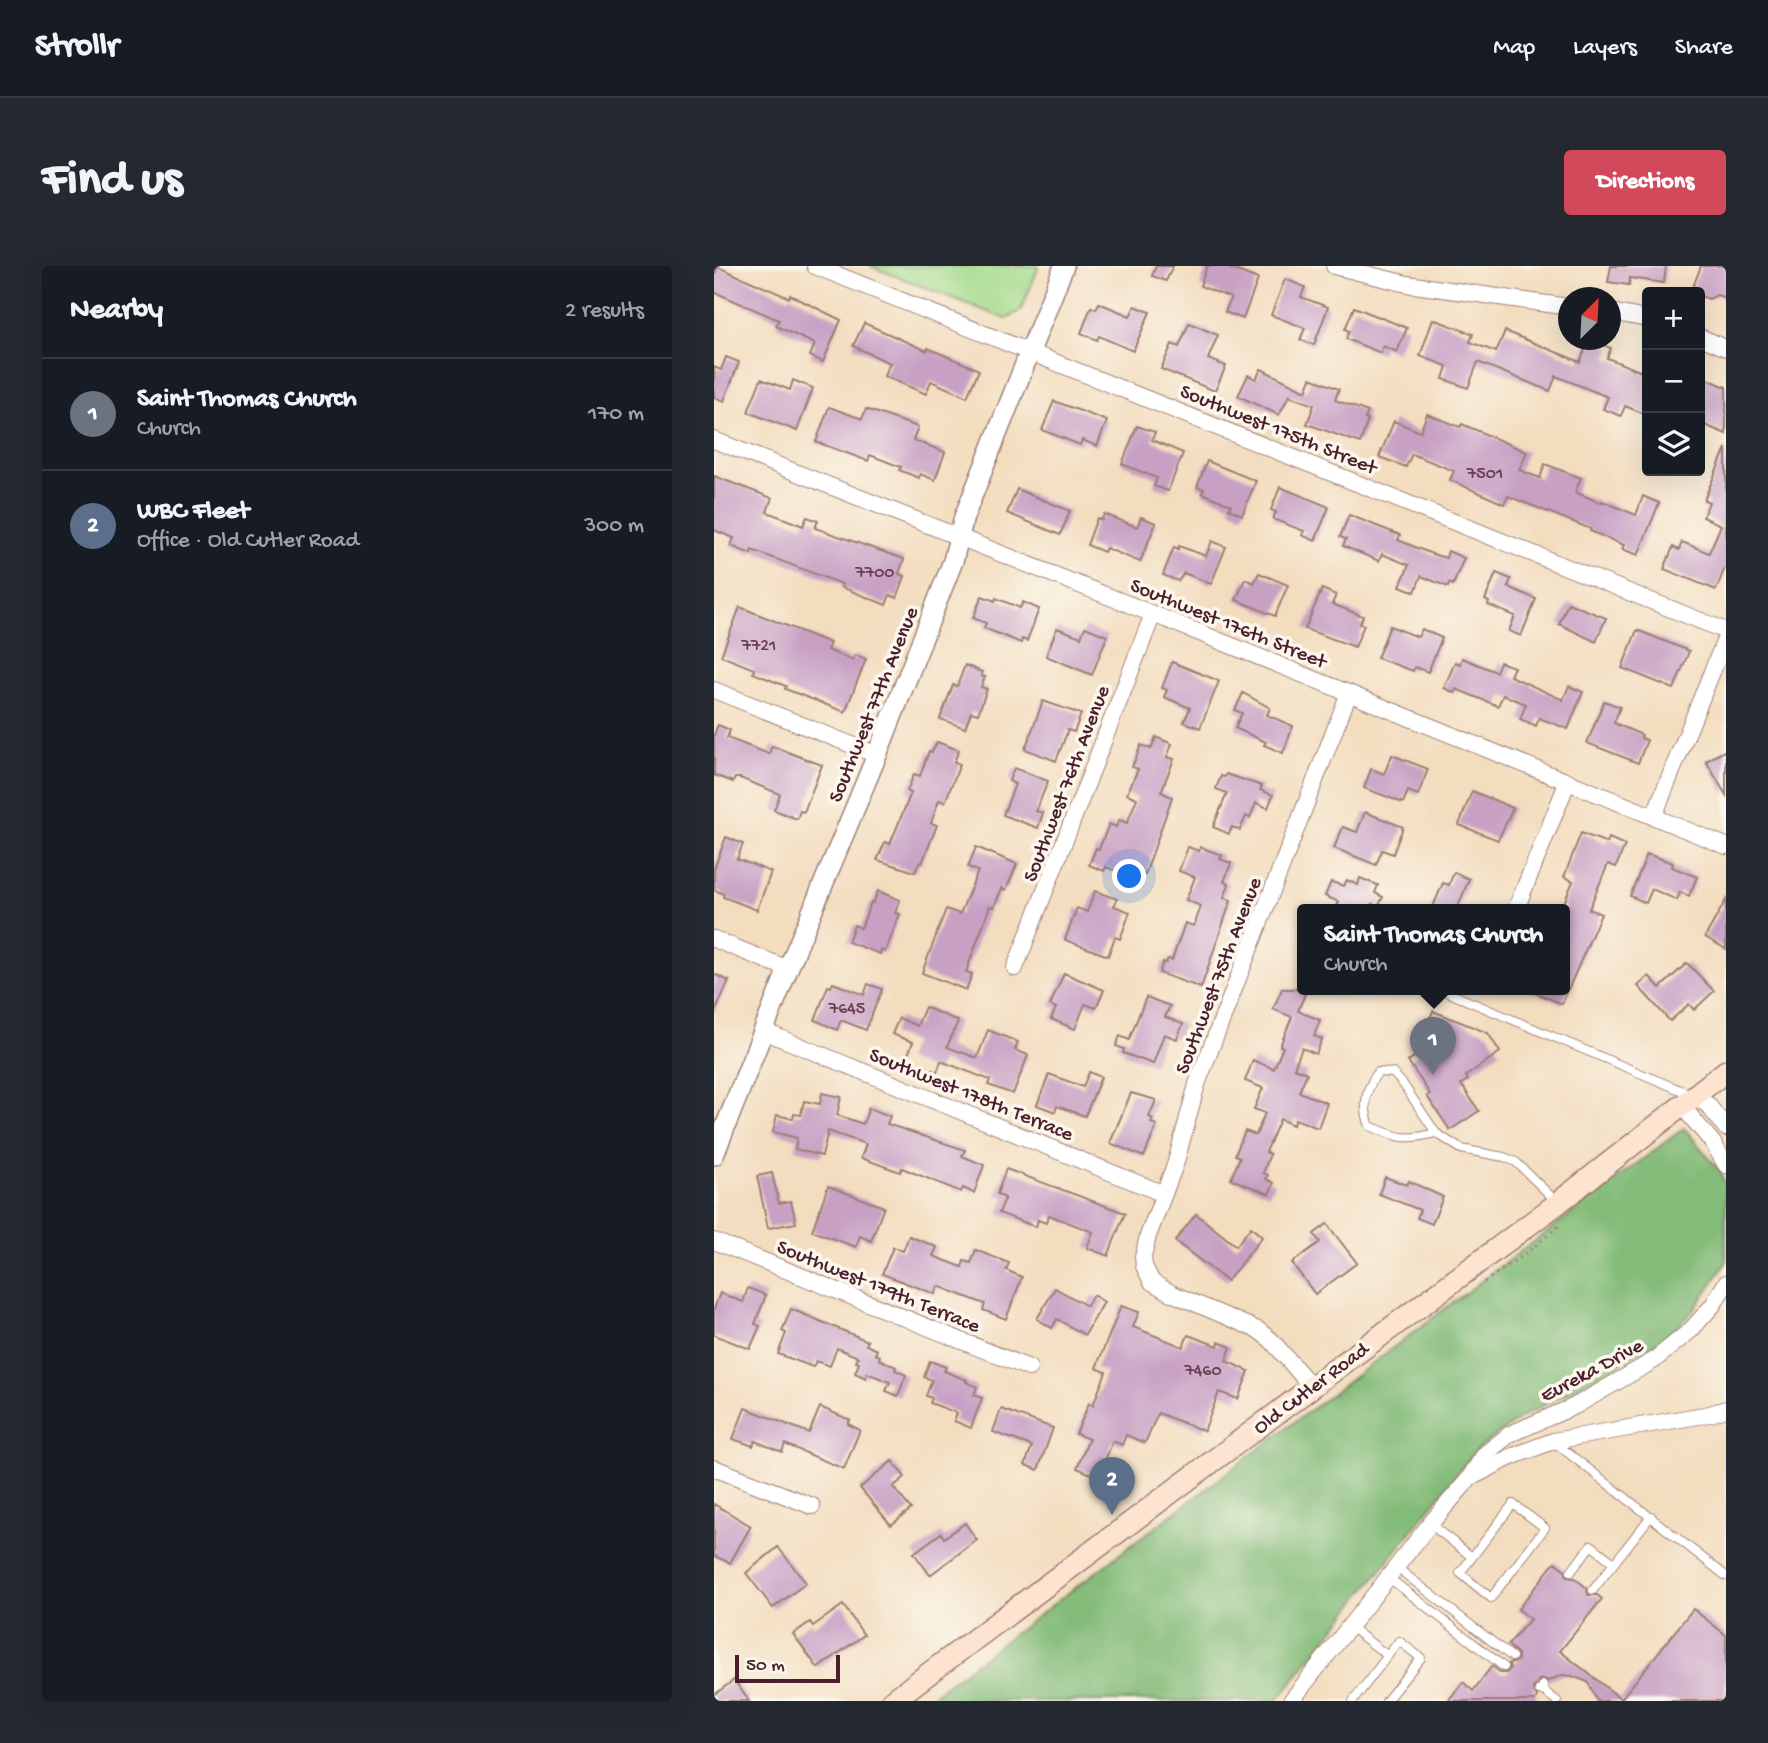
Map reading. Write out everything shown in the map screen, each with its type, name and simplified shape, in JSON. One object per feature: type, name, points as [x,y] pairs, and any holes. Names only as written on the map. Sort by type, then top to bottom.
[{"type":"main road","name":"Old Cutler Road","points":[[892,1701],[1558,1203],[1726,1071]]},
{"type":"street","name":"Southwest 175th Street","points":[[816,266],[1726,631]]},
{"type":"street","name":"Southwest 77th Avenue","points":[[714,1155],[877,755],[953,561],[964,517],[1064,266]]},
{"type":"street","points":[[1334,266],[1407,284],[1558,305]]},
{"type":"street","points":[[1621,314],[1642,318]]},
{"type":"street","points":[[1705,339],[1726,348]]},
{"type":"street","name":"Southwest 176th Street","points":[[714,440],[1726,846]]},
{"type":"street","name":"Southwest 76th Avenue","points":[[1016,968],[1153,614]]},
{"type":"street","points":[[1654,816],[1726,637]]},
{"type":"street","points":[[714,690],[877,755]]},
{"type":"street","name":"Southwest 75th Avenue","points":[[1311,1386],[1265,1334],[1241,1321],[1160,1288],[1147,1276],[1143,1257],[1182,1144],[1197,1084],[1349,693]]},
{"type":"street","points":[[1518,904],[1568,781]]},
{"type":"street","points":[[714,939],[788,969]]},
{"type":"street","name":"Southwest 178th Terrace","points":[[763,1031],[1164,1194]]},
{"type":"street","points":[[1689,1102],[1708,1105],[1726,1128]]},
{"type":"street","points":[[1689,1102],[1726,1165]]},
{"type":"street","name":"Southwest 179th Terrace","points":[[714,1241],[1029,1368]]},
{"type":"street","name":"Eureka Drive","points":[[1291,1701],[1430,1524],[1468,1480],[1485,1454],[1495,1445],[1540,1420],[1575,1406],[1664,1352],[1697,1324],[1726,1283]]},
{"type":"street","name":"Eureka Drive","points":[[1468,1480],[1511,1457],[1553,1441],[1726,1409]]},
{"type":"street","points":[[1540,1420],[1553,1441]]},
{"type":"street","points":[[714,1468],[812,1506]]},
{"type":"lane","points":[[1453,995],[1689,1102]]},
{"type":"lane","points":[[1436,1133],[1413,1139],[1389,1134],[1370,1126],[1364,1112],[1365,1096],[1371,1080],[1378,1072],[1393,1073],[1436,1133],[1461,1149],[1504,1157],[1516,1162],[1558,1203]]},
{"type":"lane","points":[[1553,1441],[1726,1576]]},
{"type":"lane","points":[[1513,1504],[1545,1528],[1491,1598],[1460,1573],[1472,1557],[1513,1504]]},
{"type":"lane","points":[[1593,1590],[1651,1516]]},
{"type":"lane","points":[[1430,1524],[1472,1557]]},
{"type":"lane","points":[[1571,1572],[1591,1545],[1614,1563]]},
{"type":"lane","points":[[1392,1572],[1513,1657]]},
{"type":"lane","points":[[1392,1572],[1504,1667]]},
{"type":"lane","points":[[1349,1626],[1388,1656]]},
{"type":"lane","points":[[1353,1701],[1399,1641],[1421,1658],[1386,1701]]},
{"type":"lane","points":[[1542,1689],[1557,1701]]},
{"type":"green space","points":[[870,266],[1039,266],[1021,310],[1006,319]]},
{"type":"green space","points":[[1684,1128],[1720,1171],[1726,1188],[1726,1263],[1694,1310],[1666,1337],[1522,1417],[1475,1451],[1277,1701],[925,1701]]},
{"type":"building","points":[[1156,266],[1173,266],[1166,281],[1152,276]]},
{"type":"building","points":[[1207,266],[1224,266],[1258,279],[1243,319],[1225,312],[1231,298],[1200,286]]},
{"type":"building","points":[[1611,266],[1666,266],[1664,283],[1630,278],[1629,285],[1608,282]]},
{"type":"building","points":[[1701,266],[1726,266],[1726,298],[1717,295],[1709,299],[1705,298],[1705,287],[1693,287]]},
{"type":"building","points":[[718,267],[789,298],[790,295],[841,320],[823,362],[810,356],[815,344],[776,326],[779,320],[714,292],[714,276]]},
{"type":"building","points":[[1285,279],[1305,287],[1301,297],[1328,307],[1314,345],[1300,340],[1305,328],[1271,315]]},
{"type":"building","points":[[1099,303],[1130,316],[1135,306],[1150,312],[1133,351],[1099,336],[1097,340],[1081,333],[1091,307],[1096,309]]},
{"type":"building","points":[[1354,307],[1407,328],[1397,352],[1383,346],[1381,353],[1346,339],[1349,331],[1345,329]]},
{"type":"building","points":[[1433,319],[1473,334],[1470,342],[1496,352],[1505,331],[1580,362],[1585,350],[1610,350],[1607,358],[1642,372],[1642,413],[1625,406],[1621,416],[1603,409],[1608,397],[1556,376],[1550,391],[1478,362],[1468,388],[1443,379],[1447,366],[1420,356]]},
{"type":"building","points":[[864,323],[979,370],[967,397],[931,381],[926,394],[884,376],[890,363],[853,346]]},
{"type":"building","points":[[1189,323],[1218,335],[1208,359],[1226,366],[1215,391],[1161,369],[1172,344],[1179,347]]},
{"type":"building","points":[[726,357],[739,362],[724,401],[714,397],[714,367],[721,370]]},
{"type":"building","points":[[1261,369],[1306,391],[1311,378],[1339,389],[1335,400],[1368,412],[1360,443],[1307,424],[1314,405],[1289,396],[1279,415],[1238,396],[1248,375],[1256,379]]},
{"type":"building","points":[[1705,378],[1726,387],[1726,434],[1705,425]]},
{"type":"building","points":[[761,379],[790,390],[793,380],[813,388],[797,431],[748,412]]},
{"type":"building","points":[[1054,401],[1107,421],[1097,446],[1082,440],[1080,445],[1042,430]]},
{"type":"building","points":[[829,407],[862,419],[866,409],[918,427],[913,440],[945,452],[935,480],[920,474],[919,478],[899,470],[901,467],[870,455],[868,461],[816,442]]},
{"type":"building","points":[[1427,414],[1460,427],[1462,424],[1527,452],[1519,470],[1540,478],[1545,464],[1581,478],[1575,492],[1601,503],[1602,501],[1636,515],[1643,496],[1659,503],[1638,555],[1622,549],[1624,545],[1590,531],[1591,529],[1508,496],[1504,504],[1450,480],[1454,471],[1412,454],[1406,467],[1379,457],[1394,421],[1420,432]]},
{"type":"building","points":[[1137,426],[1155,432],[1152,440],[1183,453],[1168,491],[1154,486],[1157,478],[1122,464]]},
{"type":"building","points":[[1726,448],[1726,565],[1716,590],[1664,569],[1673,547],[1679,550],[1682,542],[1709,553],[1721,525],[1703,517],[1709,502],[1704,500]]},
{"type":"building","points":[[1207,461],[1256,481],[1242,515],[1229,509],[1231,505],[1202,493],[1204,489],[1197,487]]},
{"type":"building","points":[[714,476],[772,498],[767,512],[803,526],[807,517],[818,521],[815,528],[904,559],[899,574],[905,576],[897,598],[890,595],[886,605],[841,587],[842,584],[752,550],[751,554],[731,546],[734,538],[714,530]]},
{"type":"building","points":[[1280,487],[1329,507],[1315,541],[1302,535],[1304,531],[1273,519],[1276,512],[1271,510]]},
{"type":"building","points":[[1017,489],[1070,511],[1060,535],[1007,513]]},
{"type":"building","points":[[1104,514],[1137,527],[1141,517],[1156,523],[1140,562],[1106,548],[1104,552],[1087,545],[1097,518],[1102,520]]},
{"type":"building","points":[[1349,515],[1400,535],[1398,540],[1432,554],[1446,558],[1448,551],[1464,558],[1453,585],[1449,583],[1448,587],[1421,576],[1415,592],[1400,586],[1409,565],[1382,554],[1379,561],[1343,546],[1346,539],[1340,537]]},
{"type":"building","points":[[1212,541],[1226,547],[1211,584],[1184,573],[1178,581],[1163,575],[1174,547],[1178,549],[1179,546],[1206,556]]},
{"type":"building","points":[[1259,573],[1288,585],[1275,616],[1236,600],[1245,579],[1254,583]]},
{"type":"building","points":[[1496,573],[1511,579],[1508,587],[1536,599],[1521,636],[1509,631],[1515,616],[1488,605],[1489,602],[1485,600]]},
{"type":"building","points":[[1322,589],[1336,595],[1332,604],[1363,616],[1360,624],[1364,625],[1355,647],[1305,629]]},
{"type":"building","points":[[982,596],[995,601],[996,598],[1020,608],[1023,602],[1039,609],[1027,641],[1022,639],[1021,643],[984,628],[986,623],[973,618]]},
{"type":"building","points":[[1568,603],[1606,618],[1596,642],[1559,624]]},
{"type":"building","points":[[740,607],[830,643],[827,650],[853,660],[855,655],[866,659],[845,712],[785,689],[786,686],[753,673],[754,669],[721,656]]},
{"type":"building","points":[[1390,626],[1418,637],[1422,629],[1442,638],[1428,672],[1415,667],[1413,671],[1377,658]]},
{"type":"building","points":[[1085,627],[1107,636],[1092,675],[1046,656],[1057,628],[1081,637]]},
{"type":"building","points":[[1637,630],[1689,651],[1674,689],[1622,668]]},
{"type":"building","points":[[1462,658],[1496,672],[1500,662],[1514,667],[1510,676],[1563,700],[1569,686],[1583,692],[1568,729],[1539,718],[1536,726],[1520,719],[1526,704],[1503,695],[1498,706],[1456,689],[1455,693],[1444,688],[1455,662],[1460,664]]},
{"type":"building","points":[[1172,662],[1219,681],[1200,728],[1184,722],[1190,708],[1164,697],[1167,690],[1162,688]]},
{"type":"building","points":[[965,665],[982,672],[981,676],[985,677],[981,687],[987,689],[978,714],[971,712],[965,728],[940,719],[953,685],[957,686]]},
{"type":"building","points":[[1243,693],[1270,708],[1267,715],[1293,726],[1283,753],[1235,728],[1242,713],[1235,710]]},
{"type":"building","points":[[1043,701],[1081,714],[1074,732],[1068,730],[1056,761],[1025,749]]},
{"type":"building","points":[[1604,701],[1620,707],[1614,723],[1642,735],[1641,738],[1647,740],[1638,763],[1587,743]]},
{"type":"building","points":[[718,725],[730,730],[727,738],[769,754],[772,746],[822,765],[804,812],[800,811],[797,819],[774,810],[780,794],[740,778],[735,778],[733,782],[714,775],[714,735]]},
{"type":"building","points":[[1156,737],[1172,744],[1167,757],[1174,759],[1161,792],[1172,797],[1145,875],[1129,869],[1127,875],[1106,867],[1104,871],[1089,865],[1109,824],[1116,827],[1119,820],[1127,823],[1137,798],[1127,794],[1138,769],[1132,767],[1141,745],[1151,749]]},
{"type":"building","points":[[937,742],[959,750],[954,762],[960,764],[945,802],[939,800],[931,823],[937,825],[922,863],[920,862],[915,872],[877,860],[885,842],[890,844],[911,793],[907,791],[914,774],[920,776],[929,751],[932,752]]},
{"type":"building","points":[[1726,750],[1726,795],[1706,761]]},
{"type":"building","points":[[1392,755],[1428,769],[1418,795],[1408,791],[1403,803],[1364,788],[1371,769],[1384,774]]},
{"type":"building","points":[[1014,768],[1048,781],[1036,811],[1043,813],[1038,828],[1003,815],[1015,784],[1009,781]]},
{"type":"building","points":[[1226,774],[1262,786],[1260,790],[1273,795],[1268,808],[1256,803],[1250,818],[1246,816],[1240,830],[1232,827],[1229,834],[1213,827],[1227,793],[1216,789],[1221,776],[1225,777]]},
{"type":"building","points":[[1472,791],[1513,808],[1498,840],[1459,825]]},
{"type":"building","points":[[1365,812],[1403,827],[1393,854],[1382,850],[1376,865],[1334,848],[1343,827],[1357,832]]},
{"type":"building","points":[[1581,833],[1607,843],[1609,838],[1625,845],[1616,867],[1608,864],[1589,909],[1601,914],[1570,986],[1570,904],[1564,903],[1573,881],[1564,877]]},
{"type":"building","points":[[726,837],[743,844],[737,859],[771,872],[757,910],[723,897],[724,894],[714,890],[714,869]]},
{"type":"building","points":[[976,847],[1017,864],[1006,890],[1002,888],[994,907],[990,906],[966,972],[972,974],[966,990],[922,973],[946,909],[960,914],[978,871],[968,867]]},
{"type":"building","points":[[1188,847],[1199,851],[1200,847],[1222,855],[1220,859],[1231,863],[1224,882],[1229,884],[1224,898],[1231,900],[1201,988],[1159,973],[1163,962],[1172,960],[1185,923],[1194,926],[1201,906],[1186,900],[1195,877],[1179,871]]},
{"type":"building","points":[[1647,854],[1673,863],[1672,867],[1697,877],[1689,896],[1680,892],[1677,900],[1652,889],[1646,903],[1630,896]]},
{"type":"building","points":[[1454,872],[1469,879],[1459,904],[1434,904],[1443,883],[1449,885]]},
{"type":"building","points":[[1360,878],[1378,885],[1375,893],[1383,897],[1380,904],[1338,904],[1339,902],[1325,896],[1331,882],[1344,886],[1347,880],[1358,885]]},
{"type":"building","points":[[878,891],[900,900],[895,913],[900,914],[885,952],[881,950],[880,954],[848,942],[854,925],[861,928]]},
{"type":"building","points":[[1095,891],[1117,899],[1114,906],[1130,912],[1120,939],[1115,937],[1108,956],[1065,940],[1077,908],[1087,912]]},
{"type":"building","points":[[1726,900],[1726,949],[1705,937]]},
{"type":"building","points":[[1687,963],[1714,991],[1694,1010],[1689,1004],[1670,1021],[1638,986],[1649,976],[1660,988]]},
{"type":"building","points":[[1064,973],[1104,990],[1096,1008],[1085,1004],[1075,1029],[1051,1019],[1056,1008],[1050,1005]]},
{"type":"building","points":[[714,974],[729,981],[714,1014]]},
{"type":"building","points":[[833,983],[864,995],[868,984],[882,989],[866,1030],[841,1020],[837,1030],[815,1020],[828,986],[831,987]]},
{"type":"building","points":[[1282,989],[1297,989],[1297,995],[1305,995],[1298,1011],[1320,1020],[1314,1036],[1322,1039],[1316,1054],[1302,1048],[1294,1068],[1307,1073],[1299,1092],[1327,1103],[1318,1128],[1295,1119],[1293,1125],[1280,1119],[1266,1152],[1270,1154],[1263,1173],[1268,1175],[1266,1179],[1274,1183],[1269,1194],[1231,1179],[1240,1157],[1235,1155],[1245,1131],[1256,1135],[1265,1113],[1254,1109],[1263,1088],[1245,1081],[1253,1060],[1274,1069],[1292,1017],[1273,1009]]},
{"type":"building","points":[[1541,995],[1566,995],[1562,1004]]},
{"type":"building","points":[[1146,997],[1170,1006],[1165,1017],[1183,1024],[1177,1039],[1164,1034],[1153,1064],[1123,1053],[1124,1049],[1116,1046],[1120,1036],[1129,1040]]},
{"type":"building","points":[[925,1007],[958,1021],[947,1047],[977,1058],[988,1030],[1018,1042],[1015,1050],[1028,1055],[1013,1094],[988,1085],[990,1080],[941,1061],[937,1072],[906,1059],[913,1042],[892,1034],[899,1018],[917,1026]]},
{"type":"building","points":[[1433,1011],[1488,1033],[1500,1052],[1466,1076],[1468,1080],[1461,1084],[1479,1111],[1450,1130],[1408,1061],[1442,1039],[1424,1032]]},
{"type":"building","points":[[1089,1072],[1101,1077],[1085,1116],[1057,1106],[1055,1112],[1037,1105],[1049,1074],[1083,1087]]},
{"type":"building","points":[[822,1093],[841,1097],[837,1115],[863,1124],[869,1108],[890,1116],[887,1124],[965,1150],[962,1156],[984,1165],[974,1193],[963,1188],[961,1192],[902,1168],[900,1172],[861,1158],[866,1144],[828,1131],[822,1156],[795,1149],[797,1138],[773,1132],[777,1115],[793,1119],[794,1114],[801,1115],[804,1101],[820,1104]]},
{"type":"building","points":[[1131,1093],[1156,1100],[1149,1117],[1153,1119],[1151,1123],[1157,1125],[1144,1157],[1110,1143]]},
{"type":"building","points":[[1006,1169],[1125,1213],[1108,1256],[1087,1248],[1093,1232],[1049,1215],[1046,1223],[1038,1220],[1036,1227],[999,1213],[1005,1198],[997,1194]]},
{"type":"building","points":[[772,1173],[779,1203],[791,1201],[796,1223],[768,1228],[757,1176]]},
{"type":"building","points":[[1385,1177],[1407,1185],[1409,1181],[1443,1197],[1432,1224],[1417,1218],[1420,1210],[1379,1194]]},
{"type":"building","points":[[828,1186],[884,1207],[871,1241],[860,1236],[856,1247],[812,1231]]},
{"type":"building","points":[[1196,1214],[1236,1246],[1251,1227],[1262,1237],[1227,1281],[1175,1241]]},
{"type":"building","points":[[1327,1224],[1357,1263],[1315,1294],[1292,1263],[1320,1242],[1314,1234]]},
{"type":"building","points":[[909,1236],[937,1247],[933,1256],[962,1267],[964,1261],[971,1263],[976,1250],[1009,1263],[1006,1270],[1022,1277],[1006,1319],[983,1310],[985,1304],[938,1286],[935,1294],[882,1274],[893,1247],[903,1251]]},
{"type":"building","points":[[748,1288],[766,1295],[755,1324],[760,1326],[750,1349],[714,1335],[714,1309],[720,1293],[743,1302]]},
{"type":"building","points":[[1055,1288],[1087,1306],[1093,1295],[1104,1302],[1085,1335],[1057,1319],[1052,1328],[1037,1319]]},
{"type":"building","points":[[1121,1306],[1139,1312],[1133,1327],[1183,1347],[1188,1335],[1218,1346],[1219,1342],[1231,1347],[1226,1361],[1249,1371],[1238,1399],[1219,1392],[1204,1431],[1158,1413],[1145,1443],[1126,1435],[1122,1445],[1113,1441],[1098,1477],[1077,1468],[1089,1439],[1076,1434],[1089,1403],[1093,1405],[1106,1372],[1096,1368]]},
{"type":"building","points":[[791,1309],[868,1341],[866,1345],[877,1350],[875,1354],[880,1356],[879,1359],[906,1375],[898,1396],[886,1391],[890,1382],[867,1373],[866,1378],[855,1373],[858,1357],[837,1348],[830,1366],[816,1361],[813,1367],[778,1354],[786,1333],[782,1331]]},
{"type":"building","points":[[930,1361],[946,1367],[944,1371],[977,1387],[974,1395],[982,1398],[971,1428],[954,1421],[957,1413],[930,1403],[932,1398],[926,1396],[932,1380],[924,1377]]},
{"type":"building","points":[[820,1407],[850,1420],[848,1424],[860,1430],[844,1469],[785,1444],[782,1452],[755,1441],[753,1446],[733,1439],[745,1408],[809,1433]]},
{"type":"building","points":[[1001,1409],[1053,1428],[1038,1470],[1025,1465],[1032,1446],[993,1432]]},
{"type":"building","points":[[892,1461],[905,1477],[893,1487],[911,1509],[891,1525],[860,1488]]},
{"type":"building","points":[[714,1504],[751,1526],[730,1563],[714,1556]]},
{"type":"building","points":[[965,1523],[977,1540],[930,1575],[914,1553],[941,1533],[944,1538]]},
{"type":"building","points":[[778,1547],[806,1583],[773,1608],[746,1573]]},
{"type":"building","points":[[1555,1562],[1565,1570],[1567,1577],[1574,1578],[1587,1588],[1588,1595],[1597,1595],[1602,1599],[1560,1651],[1621,1699],[1693,1609],[1726,1635],[1726,1701],[1597,1701],[1588,1682],[1562,1675],[1548,1681],[1539,1680],[1533,1689],[1537,1696],[1535,1701],[1448,1701],[1463,1682],[1473,1691],[1492,1666],[1501,1673],[1506,1673],[1510,1669],[1509,1663],[1518,1660],[1518,1654],[1508,1645],[1530,1619],[1518,1609]]},
{"type":"building","points":[[843,1605],[864,1635],[818,1668],[793,1634],[810,1622],[813,1626]]},
{"type":"building","points":[[734,1680],[749,1701],[714,1701],[714,1695]]},
{"type":"place","name":"Saint Thomas Church","points":[[1433,1075]]},
{"type":"place","name":"WBC Fleet","points":[[1112,1515]]}]
